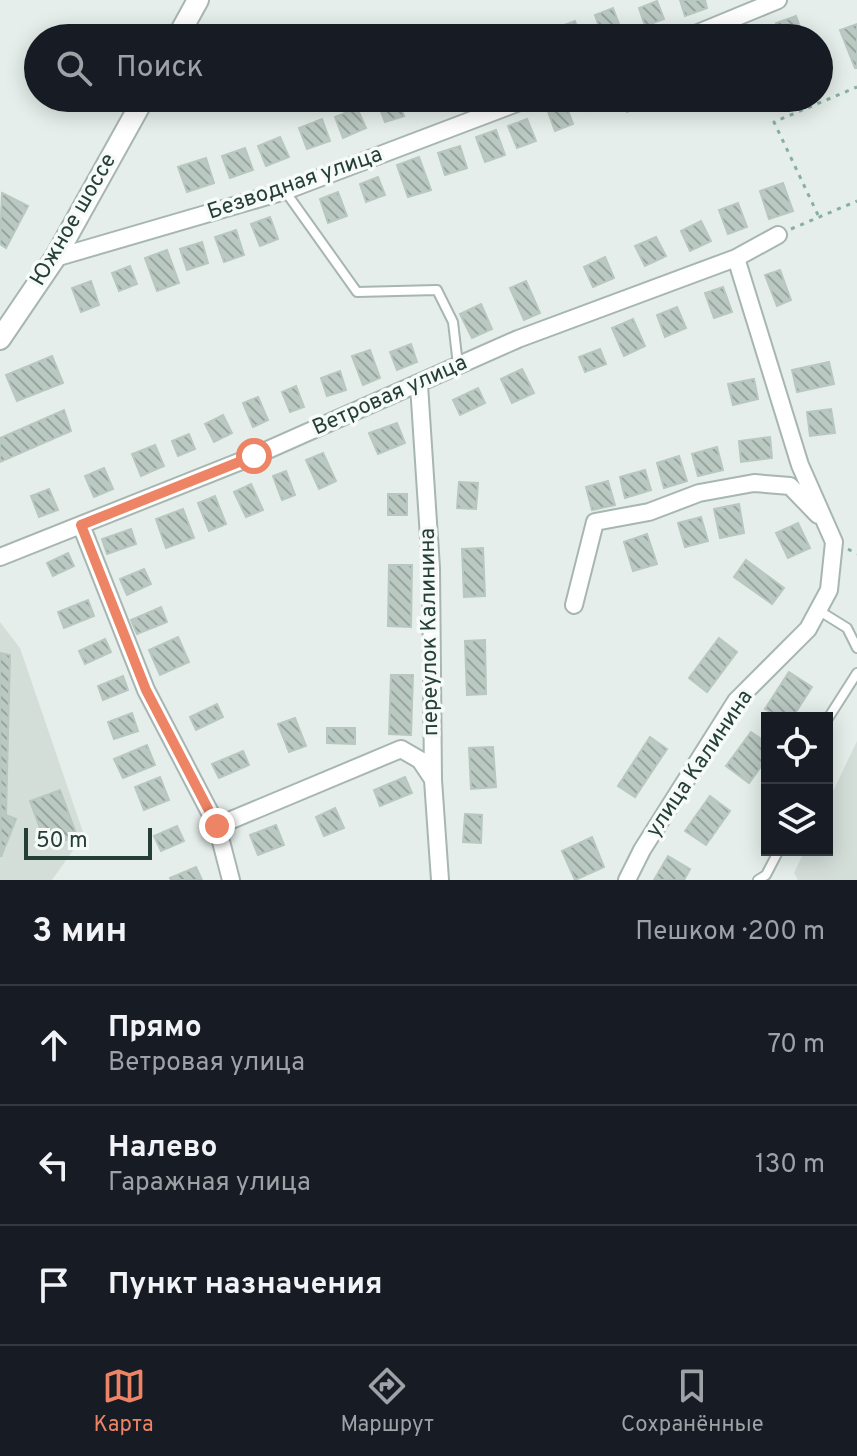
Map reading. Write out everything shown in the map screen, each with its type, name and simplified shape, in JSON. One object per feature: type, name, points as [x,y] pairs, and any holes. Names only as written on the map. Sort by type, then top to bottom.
[{"type":"street","points":[[185,24],[198,0]]},
{"type":"street","points":[[720,24],[778,0]]},
{"type":"street","name":"Южное шоссе","points":[[0,339],[55,258],[136,112]]},
{"type":"street","name":"Безводная улица","points":[[55,258],[285,191],[493,112]]},
{"type":"street","name":"Ветровая улица","points":[[0,557],[419,385],[518,339],[736,258],[778,235]]},
{"type":"street","name":"улица Калинина","points":[[627,880],[642,850],[736,701],[808,629],[829,590],[834,542],[800,465],[736,258]]},
{"type":"street","name":"переулок Калинина","points":[[419,385],[431,568],[433,780],[440,880]]},
{"type":"street","points":[[574,605],[595,522],[649,512],[699,493],[754,483],[790,486],[829,527]]},
{"type":"street","points":[[81,525],[146,690],[217,826],[231,880]]},
{"type":"street","points":[[217,826],[401,749],[420,760],[433,780]]},
{"type":"lane","points":[[285,191],[357,292],[437,290],[453,322],[458,366]]},
{"type":"lane","points":[[818,610],[847,628],[857,648]]},
{"type":"lane","points":[[832,712],[857,673]]},
{"type":"lane","points":[[758,880],[766,875],[776,856]]},
{"type":"path","points":[[833,97],[857,87]]},
{"type":"path","points":[[798,112],[774,122],[818,215]]},
{"type":"path","points":[[778,235],[818,215],[857,201]]},
{"type":"shaded area","points":[[0,622],[20,648],[84,835],[52,880],[0,880]]},
{"type":"shaded area","points":[[857,741],[857,880],[798,880],[794,873],[802,856],[833,856],[833,791]]},
{"type":"building","points":[[680,0],[705,0],[707,8],[685,16]]},
{"type":"building","points":[[657,1],[664,19],[644,24],[639,8]]},
{"type":"building","points":[[613,8],[619,24],[598,24],[595,15]]},
{"type":"building","points":[[796,16],[799,24],[776,24]]},
{"type":"building","points":[[857,24],[857,68],[855,68],[840,30]]},
{"type":"building","points":[[359,112],[366,128],[343,138],[335,117]]},
{"type":"building","points":[[381,112],[402,112],[404,116],[385,122]]},
{"type":"building","points":[[548,112],[568,112],[573,124],[555,131]]},
{"type":"building","points":[[322,119],[330,141],[307,149],[299,128]]},
{"type":"building","points":[[527,119],[536,141],[517,148],[508,126]]},
{"type":"building","points":[[496,130],[505,155],[485,162],[476,137]]},
{"type":"building","points":[[280,137],[289,157],[266,166],[258,146]]},
{"type":"building","points":[[460,146],[467,168],[445,175],[438,153]]},
{"type":"building","points":[[245,148],[253,170],[230,178],[222,156]]},
{"type":"building","points":[[419,157],[431,190],[408,197],[397,165]]},
{"type":"building","points":[[206,158],[214,183],[187,192],[178,167]]},
{"type":"building","points":[[378,177],[385,195],[366,202],[360,184]]},
{"type":"building","points":[[783,183],[793,211],[769,219],[760,191]]},
{"type":"building","points":[[338,192],[347,216],[328,223],[320,199]]},
{"type":"building","points":[[2,193],[28,206],[6,248],[0,244]]},
{"type":"building","points":[[738,203],[747,227],[728,234],[719,210]]},
{"type":"building","points":[[270,217],[278,239],[260,246],[251,224]]},
{"type":"building","points":[[701,221],[711,241],[690,251],[681,231]]},
{"type":"building","points":[[236,230],[244,255],[224,262],[215,237]]},
{"type":"building","points":[[656,237],[666,256],[645,266],[635,246]]},
{"type":"building","points":[[202,242],[208,263],[187,270],[180,249]]},
{"type":"building","points":[[167,250],[179,283],[157,291],[145,258]]},
{"type":"building","points":[[605,257],[614,278],[593,287],[584,267]]},
{"type":"building","points":[[130,266],[137,284],[119,291],[112,273]]},
{"type":"building","points":[[780,270],[791,300],[777,306],[765,275]]},
{"type":"building","points":[[91,281],[99,305],[81,312],[72,288]]},
{"type":"building","points":[[526,281],[540,313],[524,320],[510,288]]},
{"type":"building","points":[[723,287],[732,312],[714,318],[705,293]]},
{"type":"building","points":[[481,304],[492,329],[472,338],[460,314]]},
{"type":"building","points":[[677,307],[686,328],[665,337],[657,315]]},
{"type":"building","points":[[633,319],[645,346],[624,356],[612,328]]},
{"type":"building","points":[[411,344],[417,362],[397,370],[390,352]]},
{"type":"building","points":[[600,349],[606,364],[585,372],[579,357]]},
{"type":"building","points":[[370,350],[380,378],[363,385],[352,356]]},
{"type":"building","points":[[52,356],[63,383],[17,401],[6,375]]},
{"type":"building","points":[[829,362],[834,384],[797,392],[792,370]]},
{"type":"building","points":[[522,369],[534,393],[512,403],[501,379]]},
{"type":"building","points":[[340,371],[346,390],[327,396],[321,378]]},
{"type":"building","points":[[754,379],[758,399],[733,405],[728,384]]},
{"type":"building","points":[[296,386],[304,407],[290,412],[282,392]]},
{"type":"building","points":[[478,388],[485,403],[460,415],[453,400]]},
{"type":"building","points":[[258,397],[268,420],[253,427],[243,403]]},
{"type":"building","points":[[831,409],[835,433],[810,436],[807,412]]},
{"type":"building","points":[[64,410],[71,431],[0,462],[0,438]]},
{"type":"building","points":[[223,415],[232,433],[214,442],[205,424]]},
{"type":"building","points":[[397,423],[405,443],[378,454],[369,433]]},
{"type":"building","points":[[189,434],[195,449],[178,456],[172,441]]},
{"type":"building","points":[[770,437],[772,458],[741,462],[739,441]]},
{"type":"building","points":[[155,445],[164,466],[141,476],[132,454]]},
{"type":"building","points":[[717,447],[723,470],[698,476],[692,454]]},
{"type":"building","points":[[323,453],[336,481],[319,489],[306,460]]},
{"type":"building","points":[[679,456],[687,481],[664,488],[657,463]]},
{"type":"building","points":[[104,468],[113,489],[94,497],[85,476]]},
{"type":"building","points":[[645,470],[651,490],[625,498],[620,477]]},
{"type":"building","points":[[286,471],[295,495],[282,500],[273,476]]},
{"type":"building","points":[[608,481],[615,505],[592,510],[586,487]]},
{"type":"building","points":[[459,482],[478,483],[476,509],[457,508]]},
{"type":"building","points":[[251,484],[263,510],[246,517],[234,492]]},
{"type":"building","points":[[49,489],[58,510],[39,517],[31,496]]},
{"type":"building","points":[[388,494],[407,494],[407,515],[388,515]]},
{"type":"building","points":[[215,496],[226,524],[209,531],[198,503]]},
{"type":"building","points":[[739,504],[744,533],[720,538],[714,509]]},
{"type":"building","points":[[183,509],[194,538],[166,548],[156,519]]},
{"type":"building","points":[[701,517],[708,541],[685,547],[678,523]]},
{"type":"building","points":[[798,523],[810,548],[788,558],[776,533]]},
{"type":"building","points":[[131,529],[136,544],[107,554],[102,539]]},
{"type":"building","points":[[647,534],[657,564],[633,571],[624,542]]},
{"type":"building","points":[[483,548],[485,596],[464,597],[462,549]]},
{"type":"building","points":[[68,553],[74,566],[53,576],[47,563]]},
{"type":"building","points":[[746,560],[784,588],[772,604],[734,577]]},
{"type":"building","points":[[389,565],[412,565],[411,627],[388,626]]},
{"type":"building","points":[[144,569],[151,584],[127,595],[120,579]]},
{"type":"building","points":[[88,600],[94,616],[64,628],[58,612]]},
{"type":"building","points":[[161,607],[167,622],[137,634],[131,620]]},
{"type":"building","points":[[178,637],[189,662],[160,675],[149,650]]},
{"type":"building","points":[[719,638],[737,652],[707,692],[689,678]]},
{"type":"building","points":[[105,639],[111,652],[85,664],[79,651]]},
{"type":"building","points":[[485,640],[486,694],[467,695],[465,641]]},
{"type":"building","points":[[0,653],[10,655],[6,815],[16,819],[1,857]]},
{"type":"building","points":[[789,672],[812,687],[796,712],[770,712],[765,709]]},
{"type":"building","points":[[391,675],[413,675],[411,735],[389,734]]},
{"type":"building","points":[[123,676],[128,690],[103,700],[98,686]]},
{"type":"building","points":[[217,704],[223,717],[196,730],[190,717]]},
{"type":"building","points":[[132,713],[138,731],[114,739],[108,722]]},
{"type":"building","points":[[295,718],[306,746],[289,752],[278,724]]},
{"type":"building","points":[[327,728],[355,728],[355,744],[327,743]]},
{"type":"building","points":[[751,732],[761,739],[761,766],[749,783],[726,766]]},
{"type":"building","points":[[650,737],[667,749],[635,797],[618,786]]},
{"type":"building","points":[[147,745],[155,765],[123,778],[114,759]]},
{"type":"building","points":[[493,747],[496,787],[471,789],[469,748]]},
{"type":"building","points":[[243,751],[249,765],[219,778],[212,764]]},
{"type":"building","points":[[160,777],[169,800],[144,810],[135,787]]},
{"type":"building","points":[[405,777],[412,793],[380,806],[374,790]]},
{"type":"building","points":[[60,790],[77,836],[47,847],[30,801]]},
{"type":"building","points":[[710,796],[730,811],[706,845],[685,831]]},
{"type":"building","points":[[335,808],[344,828],[324,836],[316,817]]},
{"type":"building","points":[[465,814],[482,815],[481,843],[463,842]]},
{"type":"building","points":[[276,825],[284,845],[258,855],[250,835]]},
{"type":"building","points":[[177,826],[184,841],[161,851],[154,836]]},
{"type":"building","points":[[592,837],[604,867],[575,880],[562,851]]},
{"type":"building","points":[[668,856],[690,869],[684,880],[654,880]]},
{"type":"building","points":[[196,867],[202,880],[170,878]]},
{"type":"route","points":[[217,826],[146,690],[81,525],[254,456]]}]
